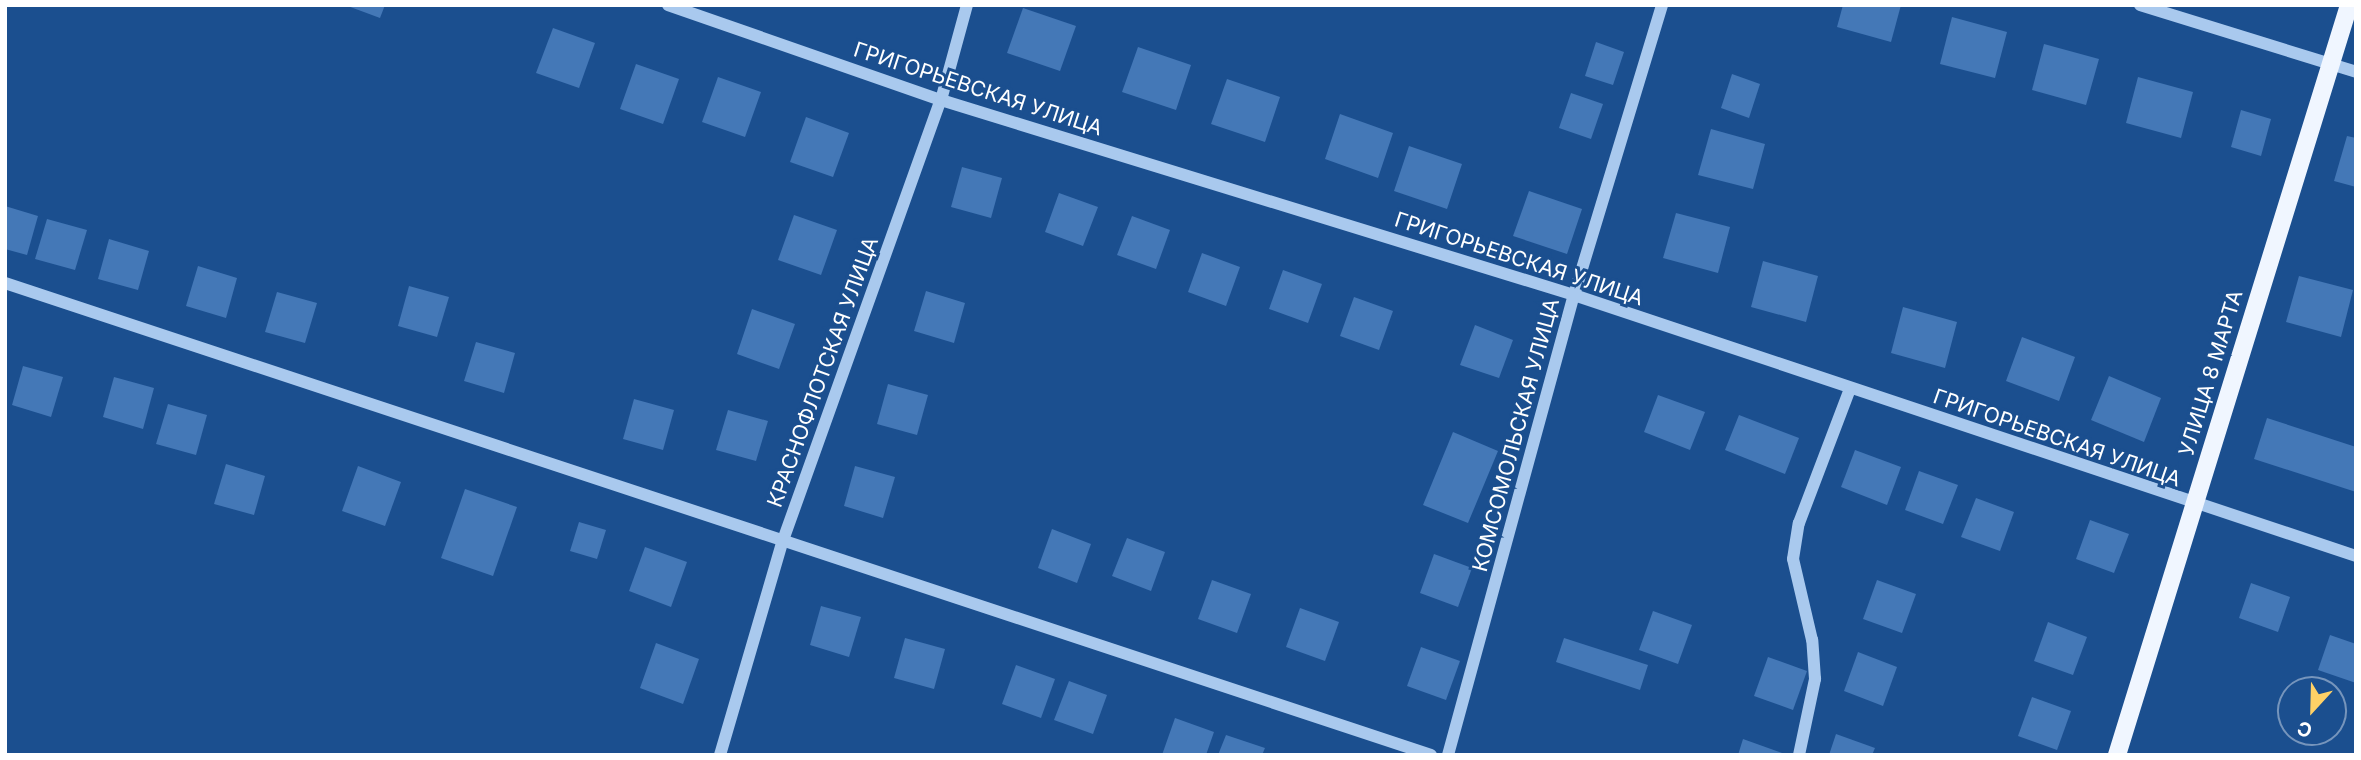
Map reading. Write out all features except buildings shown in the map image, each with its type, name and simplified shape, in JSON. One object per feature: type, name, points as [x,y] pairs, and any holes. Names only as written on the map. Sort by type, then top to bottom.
[{"type":"main road","name":"УЛИЦА 8 МАРТА","points":[[2117,755],[2350,5]]},
{"type":"street","name":"ГРИГОРЬЕВСКАЯ УЛИЦА","points":[[668,5],[942,100],[1574,295],[2194,505],[2356,556]]},
{"type":"street","name":"КРАСНОФЛОТСКАЯ УЛИЦА","points":[[720,755],[782,543],[942,100],[967,5]]},
{"type":"street","name":"КОМСОМОЛЬСКАЯ УЛИЦА","points":[[1448,755],[1574,295],[1662,5]]},
{"type":"street","points":[[2140,5],[2356,72]]},
{"type":"street","points":[[5,283],[782,543],[1431,755]]},
{"type":"street","points":[[1799,755],[1815,679],[1812,640],[1793,559],[1799,523],[1850,388]]}]
